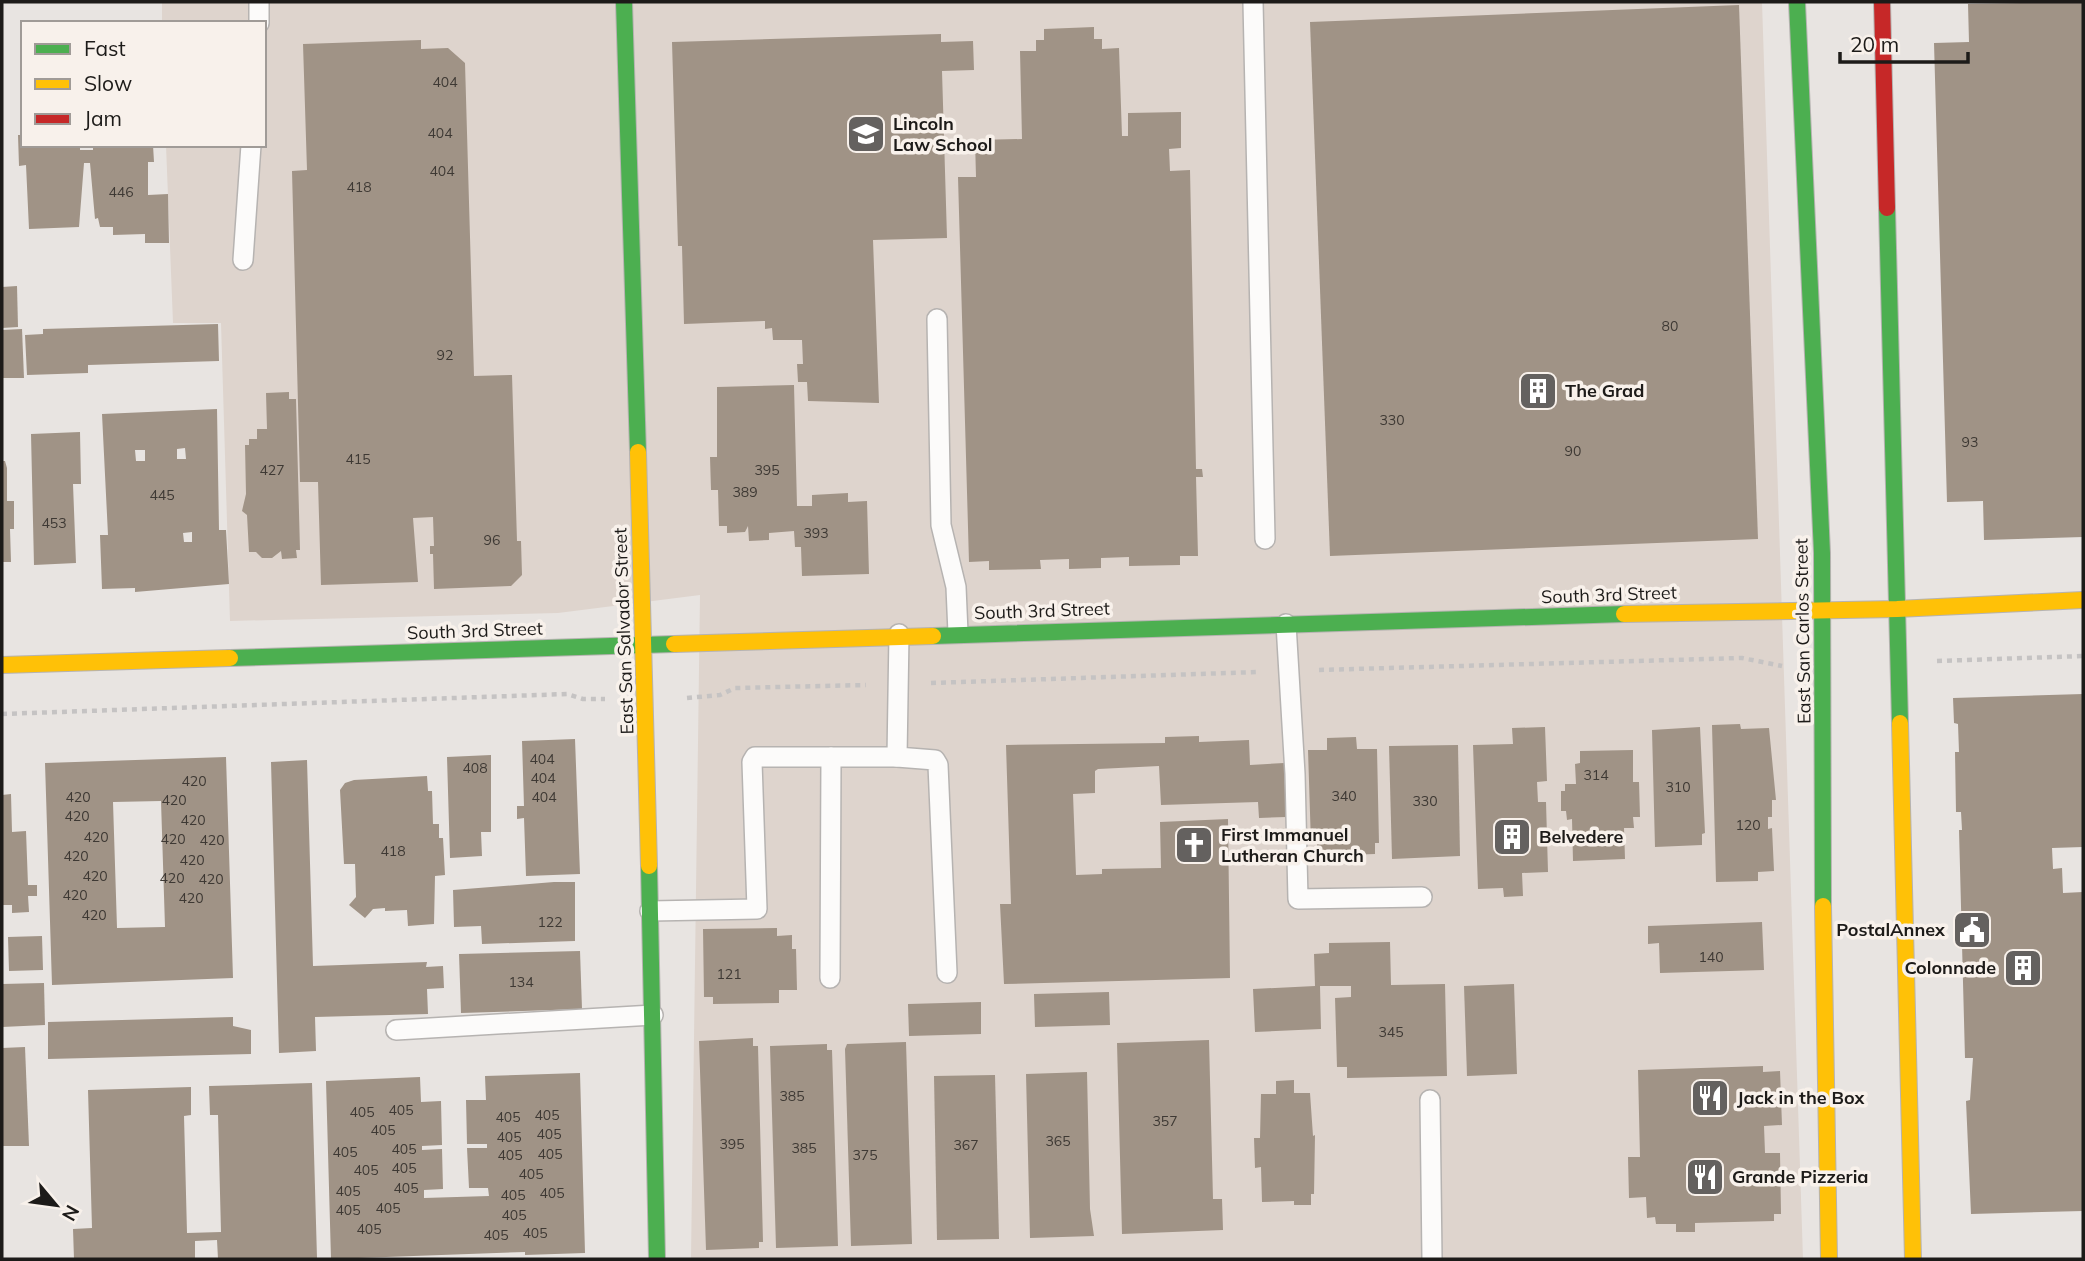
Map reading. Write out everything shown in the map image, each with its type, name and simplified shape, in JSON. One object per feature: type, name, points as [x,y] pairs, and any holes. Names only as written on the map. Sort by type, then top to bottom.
[{"type":"street","name":"East San Salvador Street","points":[[624,2],[653,1015],[657,1259]]},
{"type":"street","name":"East San Carlos Street","points":[[1797,2],[1821,518],[1824,1055],[1829,1259]]},
{"type":"street","points":[[1882,2],[1913,1259]]},
{"type":"street","name":"South 3rd Street","points":[[2,664],[643,645],[900,634],[1822,608],[1897,609],[2083,600]]},
{"type":"lane","points":[[259,2],[259,21]]},
{"type":"lane","points":[[1253,2],[1265,539]]},
{"type":"lane","points":[[243,260],[251,147]]},
{"type":"lane","points":[[937,318],[941,525],[956,587],[958,633]]},
{"type":"lane","points":[[1286,624],[1298,899],[1422,897]]},
{"type":"lane","points":[[897,757],[900,634]]},
{"type":"lane","points":[[650,911],[757,909],[752,762],[755,757],[897,757],[934,760],[938,765],[947,973]]},
{"type":"lane","points":[[830,978],[831,757]]},
{"type":"lane","points":[[396,1030],[653,1015]]},
{"type":"lane","points":[[1430,1100],[1432,1259]]},
{"type":"path","points":[[1952,660],[2083,656]]},
{"type":"path","points":[[684,698],[720,695],[734,688],[899,685],[1288,670],[1742,657],[1776,666]]},
{"type":"path","points":[[2,714],[567,694],[583,699]]},
{"type":"shaded area","points":[[162,2],[1762,2],[1803,1259],[691,1259],[700,595],[558,613],[230,621],[221,323],[173,323],[166,147],[266,147],[266,21],[162,21]]},
{"type":"building","points":[[2083,2],[2083,537],[1984,540],[1983,501],[1947,502],[1934,43],[1969,42],[1968,4]]},
{"type":"building","name":"The Grad","points":[[1739,5],[1758,539],[1330,556],[1310,22]]},
{"type":"building","points":[[1094,27],[1094,39],[1102,39],[1102,49],[1119,48],[1122,136],[1128,136],[1128,113],[1181,112],[1181,148],[1169,149],[1170,171],[1190,170],[1196,469],[1202,469],[1203,477],[1196,477],[1198,556],[1180,556],[1180,565],[1129,566],[1129,557],[1101,558],[1101,568],[1069,569],[1069,559],[1040,560],[1041,569],[989,570],[989,561],[969,562],[958,177],[976,177],[975,140],[1022,139],[1020,51],[1036,51],[1036,40],[1044,40],[1044,29]]},
{"type":"building","points":[[941,34],[941,42],[973,41],[974,70],[942,71],[947,238],[873,240],[879,403],[808,401],[807,382],[798,382],[797,364],[803,364],[802,340],[773,340],[772,328],[765,329],[765,321],[684,324],[682,246],[678,246],[672,42]]},
{"type":"building","points":[[421,40],[421,49],[448,48],[465,63],[474,376],[512,375],[517,541],[521,541],[522,575],[511,586],[434,589],[433,554],[430,554],[430,546],[434,546],[433,517],[413,518],[418,582],[321,585],[318,482],[300,482],[292,171],[307,170],[303,44]]},
{"type":"building","points":[[18,135],[21,135],[21,147],[80,147],[80,150],[93,150],[93,147],[153,147],[154,162],[148,162],[148,195],[168,194],[169,243],[145,243],[145,234],[113,235],[113,227],[100,227],[98,218],[95,219],[90,163],[84,163],[79,227],[29,229],[26,165],[19,166]]},
{"type":"building","points":[[17,286],[18,327],[2,328],[2,287]]},
{"type":"building","points":[[218,324],[219,361],[88,365],[88,373],[27,375],[25,335],[43,334],[43,329]]},
{"type":"building","points":[[22,329],[24,378],[2,378],[2,330]]},
{"type":"building","points":[[794,385],[797,506],[812,506],[812,495],[848,493],[848,502],[867,501],[869,574],[802,576],[801,547],[795,547],[794,531],[769,533],[769,540],[749,541],[748,526],[745,532],[727,533],[727,526],[719,526],[718,490],[711,490],[710,457],[717,457],[717,387]]},
{"type":"building","points":[[289,392],[289,399],[296,399],[300,550],[296,550],[297,558],[282,559],[281,551],[272,558],[262,558],[256,552],[249,552],[247,515],[242,511],[246,494],[245,445],[249,445],[249,439],[257,439],[257,429],[267,429],[266,393]]},
{"type":"building","points":[[217,409],[219,530],[226,530],[229,584],[135,592],[135,588],[102,589],[100,535],[108,535],[102,414]],"holes":[[[185,448],[186,459],[177,459],[177,449]],[[135,450],[145,450],[145,461],[136,461]],[[192,532],[192,542],[184,542],[183,533]]]},
{"type":"building","points":[[80,432],[81,484],[73,484],[76,563],[34,565],[31,434]]},
{"type":"building","points":[[2,461],[5,461],[7,468],[7,501],[14,501],[14,529],[10,529],[11,562],[2,562]]},
{"type":"building","name":"Colonnade","points":[[2083,694],[2083,847],[2052,848],[2053,869],[2062,868],[2063,893],[2083,892],[2083,1211],[1971,1214],[1966,1101],[1970,1100],[1973,1058],[1965,1058],[1959,830],[1962,830],[1961,812],[1956,812],[1955,752],[1959,752],[1953,698]]},
{"type":"building","points":[[1740,724],[1741,729],[1769,728],[1776,800],[1772,800],[1772,817],[1768,817],[1768,829],[1772,828],[1774,871],[1758,872],[1758,881],[1716,882],[1712,725]]},
{"type":"building","name":"Belvedere","points":[[1545,727],[1547,781],[1537,782],[1538,802],[1546,802],[1548,872],[1522,873],[1523,896],[1504,897],[1503,888],[1478,889],[1473,745],[1513,744],[1512,728]]},
{"type":"building","points":[[1700,727],[1705,833],[1702,834],[1702,845],[1655,847],[1652,730]]},
{"type":"building","name":"First Immanuel Lutheran Church","points":[[1199,736],[1199,742],[1249,740],[1250,765],[1284,763],[1286,817],[1259,818],[1258,802],[1161,805],[1159,766],[1098,769],[1095,771],[1095,793],[1073,794],[1076,875],[1102,874],[1102,869],[1161,868],[1160,822],[1228,819],[1230,978],[1004,984],[1000,904],[1011,904],[1006,745],[1165,743],[1165,737]]},
{"type":"building","points":[[1356,737],[1357,749],[1377,749],[1379,843],[1375,843],[1375,854],[1317,856],[1317,844],[1311,844],[1308,750],[1327,750],[1327,738]]},
{"type":"building","points":[[575,739],[580,874],[526,876],[524,818],[517,819],[517,806],[524,806],[522,741]]},
{"type":"building","points":[[1458,745],[1460,856],[1392,859],[1389,746]]},
{"type":"building","points":[[1633,750],[1633,782],[1639,782],[1640,817],[1633,817],[1634,828],[1624,828],[1625,859],[1573,861],[1572,819],[1567,820],[1566,811],[1561,811],[1561,791],[1565,791],[1565,784],[1576,784],[1575,764],[1580,763],[1580,751]]},
{"type":"building","points":[[491,755],[491,832],[481,832],[482,856],[450,858],[447,757]]},
{"type":"building","points":[[226,757],[233,978],[52,985],[45,763]],"holes":[[[161,801],[165,927],[117,928],[113,802]]]},
{"type":"building","points":[[307,760],[313,966],[427,962],[426,967],[443,966],[444,988],[427,989],[428,1014],[315,1017],[316,1051],[279,1053],[271,762]]},
{"type":"building","points":[[427,776],[428,791],[432,791],[433,824],[439,824],[439,838],[443,838],[445,875],[435,876],[434,924],[408,926],[407,910],[385,911],[385,908],[373,909],[365,918],[349,905],[356,897],[355,864],[344,864],[340,790],[345,783],[354,780]]},
{"type":"building","points":[[11,794],[12,832],[26,831],[28,885],[37,885],[37,896],[28,896],[29,912],[12,913],[12,905],[2,905],[2,795]]},
{"type":"building","points":[[575,882],[575,941],[482,944],[481,926],[454,927],[453,890]]},
{"type":"building","points":[[1762,922],[1764,970],[1660,973],[1659,943],[1648,944],[1648,926]]},
{"type":"building","points":[[777,928],[777,936],[792,935],[792,949],[796,949],[797,990],[779,990],[779,1003],[713,1004],[713,997],[704,997],[703,929]]},
{"type":"building","points":[[42,936],[43,970],[9,971],[8,937]]},
{"type":"building","points":[[1390,942],[1391,985],[1445,984],[1447,1076],[1347,1078],[1347,1067],[1337,1067],[1335,998],[1351,997],[1351,986],[1320,986],[1321,1029],[1255,1032],[1253,989],[1315,986],[1314,954],[1329,953],[1329,943]]},
{"type":"building","points":[[580,951],[582,1009],[461,1013],[459,954]]},
{"type":"building","points":[[44,983],[45,1025],[2,1027],[2,984]]},
{"type":"building","points":[[1514,984],[1517,1074],[1467,1076],[1464,986]]},
{"type":"building","points":[[1109,992],[1110,1025],[1035,1027],[1034,994]]},
{"type":"building","points":[[981,1002],[981,1034],[909,1036],[908,1004]]},
{"type":"building","points":[[233,1017],[233,1026],[251,1030],[251,1054],[48,1059],[48,1022]]},
{"type":"building","points":[[753,1038],[753,1046],[758,1046],[763,1242],[759,1242],[759,1248],[706,1250],[699,1041]]},
{"type":"building","points":[[1209,1040],[1213,1199],[1222,1199],[1223,1230],[1122,1234],[1117,1043]]},
{"type":"building","points":[[906,1042],[912,1244],[851,1246],[845,1049],[847,1044]]},
{"type":"building","points":[[827,1044],[827,1050],[832,1050],[838,1246],[776,1248],[770,1046]]},
{"type":"building","points":[[25,1047],[29,1146],[2,1146],[2,1048]]},
{"type":"building","points":[[1763,1066],[1763,1072],[1780,1071],[1782,1125],[1764,1126],[1765,1153],[1780,1153],[1781,1214],[1774,1214],[1774,1221],[1695,1223],[1695,1232],[1676,1232],[1676,1224],[1656,1224],[1655,1217],[1647,1218],[1646,1197],[1629,1198],[1628,1157],[1640,1157],[1638,1070]]},
{"type":"building","points":[[1087,1072],[1090,1209],[1094,1236],[1030,1238],[1026,1074]]},
{"type":"building","points":[[580,1073],[585,1253],[525,1255],[525,1252],[331,1259],[326,1081],[420,1077],[421,1102],[441,1101],[442,1145],[422,1146],[422,1150],[442,1149],[443,1189],[424,1190],[424,1198],[489,1196],[488,1188],[469,1188],[467,1148],[487,1148],[487,1144],[467,1144],[466,1100],[486,1100],[485,1076]]},
{"type":"building","points":[[995,1075],[999,1239],[937,1240],[934,1076]]},
{"type":"building","points":[[1294,1080],[1294,1093],[1310,1093],[1313,1136],[1315,1135],[1314,1194],[1311,1194],[1311,1205],[1294,1205],[1294,1201],[1262,1202],[1261,1167],[1255,1168],[1254,1138],[1260,1138],[1261,1094],[1276,1094],[1276,1081]]},
{"type":"building","points":[[312,1083],[317,1258],[218,1259],[217,1240],[195,1241],[195,1259],[74,1259],[73,1229],[92,1228],[88,1090],[191,1087],[191,1115],[184,1116],[187,1233],[221,1232],[218,1115],[210,1115],[209,1086]]},
{"type":"traffic: fast","points":[[624,2],[638,452]]},
{"type":"traffic: fast","points":[[1797,2],[1822,553],[1823,906]]},
{"type":"traffic: fast","points":[[1887,208],[1900,723]]},
{"type":"traffic: fast","points":[[933,636],[1624,614]]},
{"type":"traffic: fast","points":[[230,658],[674,644]]},
{"type":"traffic: fast","points":[[649,866],[657,1259]]},
{"type":"traffic: slow","points":[[638,452],[649,866]]},
{"type":"traffic: slow","points":[[1624,614],[1897,609],[2083,600]]},
{"type":"traffic: slow","points":[[674,644],[933,636]]},
{"type":"traffic: slow","points":[[2,665],[230,658]]},
{"type":"traffic: slow","points":[[1900,723],[1913,1259]]},
{"type":"traffic: slow","points":[[1823,906],[1829,1259]]},
{"type":"traffic: jam","points":[[1882,2],[1887,208]]},
{"type":"place","name":"Lincoln Law School","points":[[866,134]]},
{"type":"place","name":"The Grad","points":[[1538,391]]},
{"type":"place","name":"Belvedere","points":[[1512,837]]},
{"type":"place","name":"First Immanuel Lutheran Church","points":[[1194,845]]},
{"type":"place","name":"PostalAnnex","points":[[1972,930]]},
{"type":"place","name":"Colonnade","points":[[2023,968]]},
{"type":"place","name":"Jack in the Box","points":[[1710,1098]]},
{"type":"place","name":"Grande Pizzeria","points":[[1705,1177]]}]
